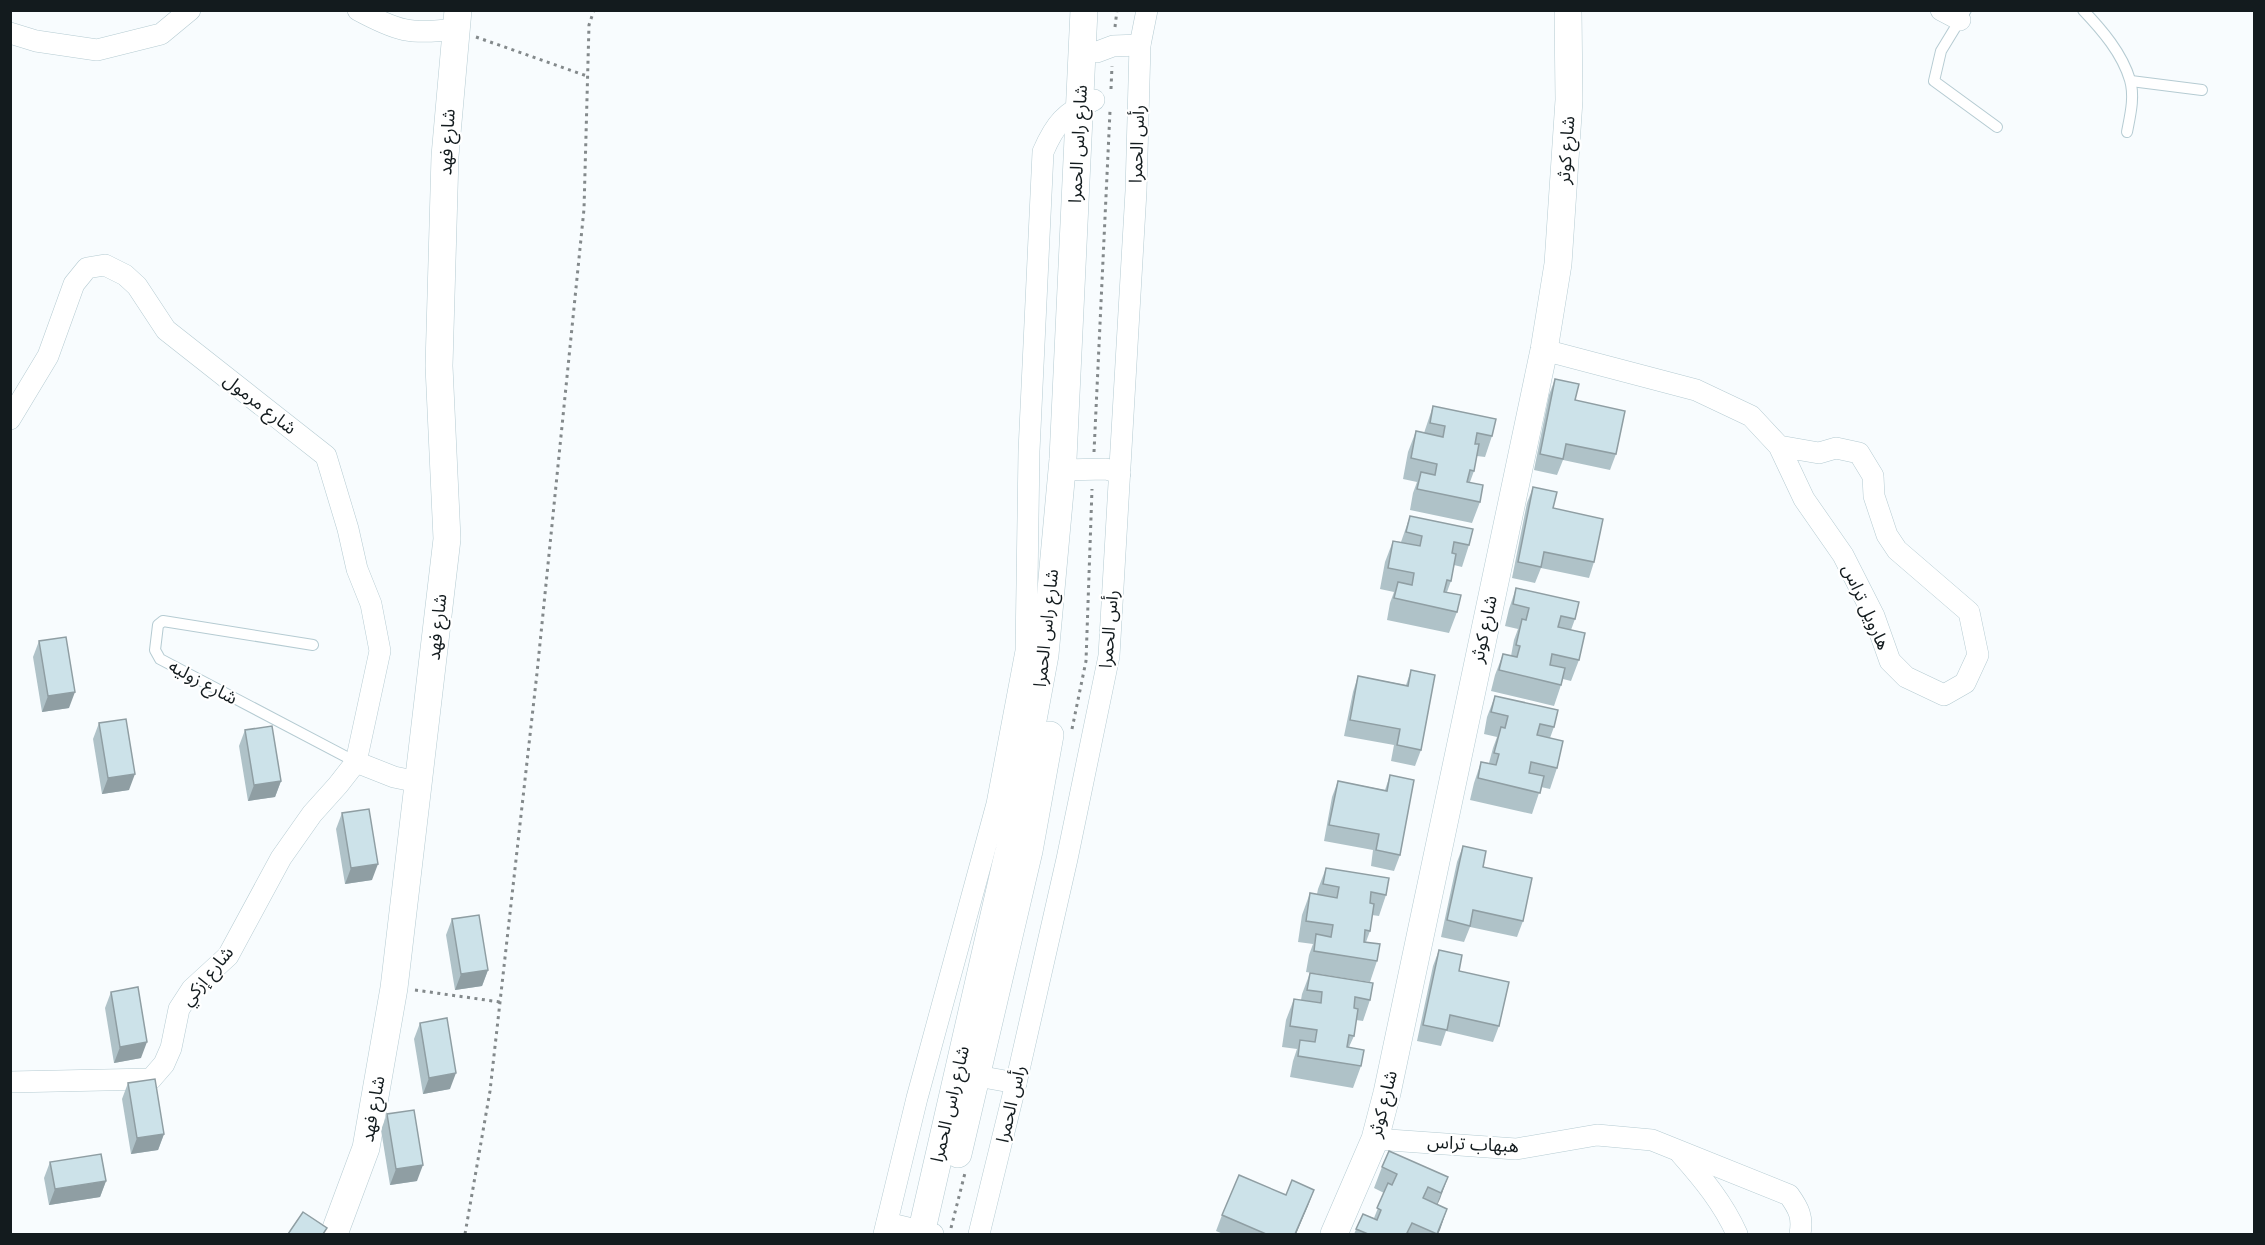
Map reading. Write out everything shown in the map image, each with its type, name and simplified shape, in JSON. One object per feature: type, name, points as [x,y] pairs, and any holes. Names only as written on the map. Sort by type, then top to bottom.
[{"type":"street","points":[[10,33],[36,41],[97,50],[161,34],[190,10]]},
{"type":"street","points":[[358,10],[388,27],[428,33],[450,17]]},
{"type":"street","name":"شارع راس الحمرا","points":[[929,1234],[967,1074],[1029,851],[1059,682],[1044,655],[1068,469],[1089,55],[1084,10]]},
{"type":"street","name":"شارع راس الحمرا","points":[[1089,55],[1099,10]]},
{"type":"street","name":"رأس الحمرا","points":[[979,1234],[1064,871],[1109,656],[1136,191],[1140,45],[1147,10]]},
{"type":"street","name":"شارع كوثر","points":[[1334,1234],[1375,1139],[1387,1093],[1544,350],[1558,264],[1569,100],[1568,10]]},
{"type":"street","name":"شارع فهد","points":[[334,1234],[366,1148],[394,988],[447,539],[439,366],[450,17]]},
{"type":"street","points":[[1089,55],[1113,46],[1140,45]]},
{"type":"street","points":[[929,1234],[885,1229],[917,1098],[997,804],[1044,655],[1029,451],[1043,152],[1054,127],[1087,103]]},
{"type":"street","name":"شارع مرمول","points":[[10,420],[48,356],[74,284],[87,268],[105,265],[125,275],[137,286],[166,330],[326,456],[348,529],[357,569],[371,604],[380,651],[356,762]]},
{"type":"street","name":"هارويل تراس","points":[[1544,350],[1696,390],[1751,416],[1779,446],[1804,499],[1843,555],[1874,616],[1890,661],[1906,677],[1944,695],[1965,683],[1978,655],[1969,612],[1897,550],[1887,535],[1874,496],[1873,476],[1859,453],[1836,448],[1819,453],[1779,446]]},
{"type":"street","points":[[1068,469],[1106,469],[1120,473]]},
{"type":"street","points":[[356,762],[394,777],[418,782]]},
{"type":"street","name":"شارع إزكي","points":[[10,1082],[151,1079],[164,1064],[171,1048],[179,1009],[192,989],[228,956],[281,858],[312,814],[356,762]]},
{"type":"street","points":[[967,1074],[1016,1083]]},
{"type":"street","name":"هبهاب تراس","points":[[1375,1139],[1516,1149],[1597,1135],[1652,1140],[1789,1195],[1799,1209],[1803,1220],[1800,1234]]},
{"type":"street","name":"هبهاب تراس","points":[[1676,1149],[1711,1187],[1737,1234]]},
{"type":"lane","points":[[2083,10],[2106,34],[2131,81],[2132,103],[2127,132]]},
{"type":"lane","points":[[1956,14],[1941,51],[1934,81],[1997,128]]},
{"type":"lane","points":[[2131,81],[2202,90]]},
{"type":"lane","name":"شارع زوليه","points":[[314,645],[167,620],[158,625],[155,650],[160,659],[356,762]]},
{"type":"path","points":[[465,1234],[490,1091],[537,673],[584,209],[589,25],[594,10]]},
{"type":"path","points":[[450,17],[588,76]]},
{"type":"path","points":[[394,988],[500,1002]]},
{"type":"building","points":[[1555,379],[1579,384],[1575,400],[1625,411],[1616,454],[1566,444],[1563,459],[1540,454]]},
{"type":"building","points":[[1433,406],[1496,419],[1492,436],[1477,433],[1475,444],[1479,444],[1474,471],[1470,470],[1467,482],[1483,485],[1480,502],[1417,489],[1421,472],[1435,475],[1437,464],[1411,458],[1416,431],[1443,437],[1445,426],[1430,423]]},
{"type":"building","points":[[1533,487],[1557,492],[1553,508],[1603,519],[1594,562],[1544,552],[1541,567],[1518,562]]},
{"type":"building","points":[[1410,516],[1473,529],[1469,545],[1454,542],[1452,553],[1456,554],[1451,581],[1447,580],[1444,592],[1461,595],[1457,612],[1394,598],[1398,582],[1412,585],[1414,573],[1388,568],[1393,541],[1420,546],[1422,536],[1406,532]]},
{"type":"building","points":[[1516,588],[1579,602],[1575,619],[1561,616],[1558,627],[1585,633],[1579,660],[1552,654],[1550,665],[1565,668],[1561,685],[1499,670],[1503,654],[1517,657],[1520,646],[1516,645],[1522,619],[1526,620],[1529,608],[1513,604]]},
{"type":"building","points":[[66,637],[75,692],[48,696],[39,641]]},
{"type":"building","points":[[1411,670],[1435,675],[1421,750],[1397,745],[1400,729],[1350,720],[1358,676],[1408,686]]},
{"type":"building","points":[[1495,696],[1558,710],[1554,727],[1540,724],[1537,735],[1563,741],[1557,768],[1531,762],[1529,773],[1544,776],[1540,793],[1478,778],[1481,762],[1496,765],[1499,754],[1494,753],[1501,727],[1505,728],[1508,716],[1491,712]]},
{"type":"building","points":[[126,719],[135,774],[108,778],[99,723]]},
{"type":"building","points":[[272,726],[281,781],[254,785],[245,730]]},
{"type":"building","points":[[1390,775],[1414,780],[1400,855],[1376,850],[1379,834],[1329,825],[1338,781],[1387,791]]},
{"type":"building","points":[[369,809],[378,864],[351,868],[342,813]]},
{"type":"building","points":[[1463,846],[1486,851],[1483,867],[1532,878],[1523,921],[1473,910],[1470,926],[1447,920]]},
{"type":"building","points":[[1326,868],[1389,878],[1386,895],[1371,892],[1370,903],[1374,904],[1370,931],[1365,930],[1364,942],[1380,944],[1377,961],[1314,951],[1316,934],[1331,937],[1333,925],[1306,921],[1310,893],[1337,898],[1339,887],[1323,884]]},
{"type":"building","points":[[479,915],[488,970],[461,974],[452,919]]},
{"type":"building","points":[[1439,950],[1462,955],[1459,971],[1509,982],[1499,1026],[1450,1015],[1447,1030],[1423,1025]]},
{"type":"building","points":[[1310,973],[1373,983],[1370,1000],[1355,997],[1354,1008],[1358,1009],[1354,1036],[1349,1035],[1347,1047],[1364,1050],[1361,1066],[1298,1056],[1300,1040],[1315,1042],[1317,1030],[1290,1026],[1294,999],[1321,1003],[1322,992],[1307,990]]},
{"type":"building","points":[[138,987],[147,1042],[120,1047],[111,992]]},
{"type":"building","points":[[447,1018],[456,1073],[429,1078],[420,1023]]},
{"type":"building","points":[[155,1079],[164,1134],[137,1138],[128,1083]]},
{"type":"building","points":[[414,1110],[423,1165],[396,1169],[387,1114]]},
{"type":"building","points":[[1389,1151],[1448,1177],[1441,1193],[1428,1187],[1423,1198],[1447,1209],[1437,1234],[1412,1223],[1407,1233],[1411,1234],[1368,1234],[1356,1229],[1363,1214],[1377,1220],[1381,1210],[1377,1208],[1388,1183],[1392,1185],[1397,1174],[1382,1167]]},
{"type":"building","points":[[101,1154],[106,1181],[55,1189],[50,1162]]},
{"type":"building","points":[[1239,1175],[1286,1195],[1292,1180],[1314,1190],[1295,1234],[1266,1234],[1222,1215]]},
{"type":"building","points":[[303,1212],[327,1228],[323,1234],[288,1234]]}]
